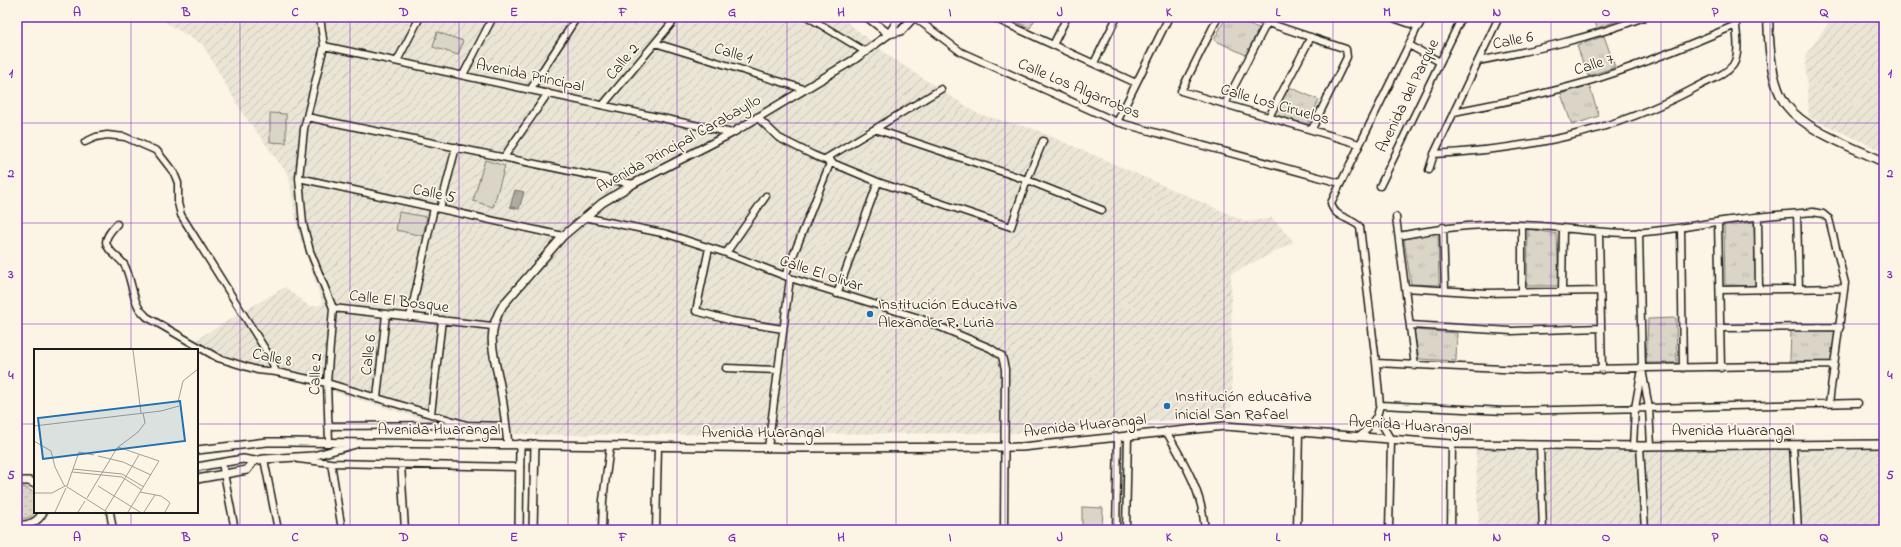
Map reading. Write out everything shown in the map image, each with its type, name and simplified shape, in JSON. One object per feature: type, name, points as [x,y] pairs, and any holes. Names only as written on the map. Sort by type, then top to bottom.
[{"type":"main road","points":[[1768,17],[1768,36],[1775,82],[1786,105],[1796,116],[1812,127],[1884,162]]},
{"type":"main road","points":[[1768,36],[1774,17]]},
{"type":"street","points":[[320,17],[324,46]]},
{"type":"street","points":[[397,61],[420,17]]},
{"type":"street","points":[[463,75],[493,17]]},
{"type":"street","points":[[530,90],[578,17]]},
{"type":"street","name":"Calle 2","points":[[603,105],[677,17]]},
{"type":"street","points":[[808,17],[866,52]]},
{"type":"street","points":[[868,17],[889,34]]},
{"type":"street","points":[[889,34],[900,17]]},
{"type":"street","points":[[889,34],[901,31],[914,17]]},
{"type":"street","name":"Calle Los Algarrobos","points":[[914,17],[961,52],[1117,122],[1340,183]]},
{"type":"street","points":[[992,17],[1136,83]]},
{"type":"street","points":[[1053,45],[1067,17]]},
{"type":"street","points":[[1094,63],[1117,17]]},
{"type":"street","points":[[1117,122],[1169,17]]},
{"type":"street","name":"Calle Los Ciruelos","points":[[1218,17],[1181,89],[1183,92],[1359,144]]},
{"type":"street","points":[[1250,17],[1269,20],[1346,49],[1347,57],[1312,129]]},
{"type":"street","points":[[1392,17],[1418,26]]},
{"type":"street","name":"Avenida del Parque","points":[[1376,363],[1360,227],[1355,222],[1338,215],[1332,208],[1331,203],[1423,17]]},
{"type":"street","name":"Avenida del Parque","points":[[1380,186],[1462,17]]},
{"type":"street","points":[[1429,170],[1434,154],[1499,17]]},
{"type":"street","name":"Calle 6","points":[[1478,61],[1531,51],[1583,37],[1644,17]]},
{"type":"street","points":[[1434,154],[1484,151],[1534,144],[1584,133],[1638,114],[1678,97],[1723,73],[1733,65],[1736,55],[1735,17]]},
{"type":"street","points":[[1225,104],[1269,20]]},
{"type":"street","name":"Calle 7","points":[[1454,112],[1526,98],[1598,78],[1668,54],[1736,25]]},
{"type":"street","name":"Avenida Principal Carabayllo","points":[[508,444],[501,391],[492,349],[492,326],[503,305],[563,236],[602,203],[632,184],[732,133],[866,52],[889,34]]},
{"type":"street","points":[[1269,118],[1311,37]]},
{"type":"street","name":"Calle 1","points":[[655,43],[804,89]]},
{"type":"street","points":[[1409,45],[1440,62]]},
{"type":"street","name":"Avenida Principal","points":[[324,46],[732,133]]},
{"type":"street","name":"Calle El Bosque","points":[[324,46],[307,117],[299,178],[303,224],[310,251],[333,308],[492,326]]},
{"type":"street","points":[[768,448],[783,329],[787,277],[828,160],[875,129],[941,89]]},
{"type":"street","points":[[504,157],[548,94]]},
{"type":"street","points":[[307,117],[632,184]]},
{"type":"street","points":[[757,117],[779,138],[878,182],[1011,227],[1027,180],[1043,140]]},
{"type":"street","points":[[875,129],[1027,180],[1102,210]]},
{"type":"street","points":[[85,142],[96,137],[107,135],[125,137],[157,151],[174,173],[178,183],[178,204],[181,215],[270,357],[276,372]]},
{"type":"street","points":[[410,317],[437,208],[456,147]]},
{"type":"street","name":"Calle 5","points":[[299,178],[563,236]]},
{"type":"street","points":[[837,294],[878,182]]},
{"type":"street","points":[[726,254],[766,196]]},
{"type":"street","points":[[1797,214],[1799,289]]},
{"type":"street","points":[[1399,236],[1443,228],[1482,225],[1522,225],[1600,233],[1640,232],[1681,228],[1758,217],[1823,214],[1829,219],[1845,283],[1829,403]]},
{"type":"street","name":"Calle El Olivar","points":[[584,217],[667,234],[837,294],[918,318],[990,348],[1002,356],[1005,369],[1004,447]]},
{"type":"street","points":[[1396,217],[1416,366]]},
{"type":"street","points":[[1758,217],[1759,289]]},
{"type":"street","points":[[1718,222],[1722,368]]},
{"type":"street","name":"Calle 8","points":[[117,224],[109,234],[106,242],[109,250],[119,257],[124,265],[132,282],[138,307],[147,317],[218,358],[257,370],[276,372],[327,383],[467,425],[506,426]]},
{"type":"street","points":[[1522,225],[1522,292]]},
{"type":"street","points":[[1443,228],[1445,289]]},
{"type":"street","points":[[1562,228],[1562,291]]},
{"type":"street","points":[[1681,228],[1683,368]]},
{"type":"street","points":[[1640,232],[1642,369],[1649,408],[1651,446]]},
{"type":"street","points":[[1600,233],[1600,328],[1602,370]]},
{"type":"street","points":[[709,248],[696,311],[732,321],[783,329]]},
{"type":"street","points":[[1406,288],[1445,289],[1488,293],[1600,291]]},
{"type":"street","points":[[1720,290],[1844,288]]},
{"type":"street","name":"Calle 2","points":[[329,442],[327,383],[333,308]]},
{"type":"street","name":"Calle 6","points":[[377,398],[386,314]]},
{"type":"street","points":[[430,414],[442,320]]},
{"type":"street","points":[[1410,325],[1512,331],[1600,328]]},
{"type":"street","points":[[1721,328],[1840,327]]},
{"type":"street","points":[[1360,437],[1377,416],[1380,405],[1376,363],[1523,370],[1602,370],[1834,365]]},
{"type":"street","points":[[726,368],[778,370]]},
{"type":"street","points":[[1642,369],[1635,408],[1636,446],[1644,530]]},
{"type":"street","points":[[1380,405],[1505,411],[1858,403]]},
{"type":"street","points":[[1377,416],[1391,440],[1389,530]]},
{"type":"street","points":[[328,426],[467,425]]},
{"type":"street","name":"Avenida Huarangal","points":[[198,450],[267,442],[535,444],[768,448],[1004,447],[1040,446],[1128,435],[1225,426],[1452,444],[1636,446],[1884,444]]},
{"type":"street","points":[[1166,431],[1189,471],[1196,488],[1203,510],[1205,530]]},
{"type":"street","points":[[1297,530],[1298,432]]},
{"type":"street","points":[[1126,530],[1128,435]]},
{"type":"street","points":[[1116,530],[1118,437]]},
{"type":"street","name":"Avenida Huarangal","points":[[198,467],[243,459],[254,461],[326,454],[360,443]]},
{"type":"street","points":[[519,530],[520,444]]},
{"type":"street","points":[[533,530],[535,444]]},
{"type":"street","points":[[1451,530],[1452,444]]},
{"type":"street","points":[[1540,445],[1542,530]]},
{"type":"street","points":[[1793,445],[1798,530]]},
{"type":"street","points":[[602,530],[603,500],[610,446]]},
{"type":"street","points":[[656,530],[658,447]]},
{"type":"street","points":[[1004,447],[1004,530]]},
{"type":"street","points":[[293,458],[332,463],[520,467]]},
{"type":"street","points":[[264,459],[278,530]]},
{"type":"street","name":"Avenida Huarangal","points":[[198,479],[246,470],[254,461]]},
{"type":"street","points":[[222,463],[235,530]]},
{"type":"street","points":[[332,463],[342,530]]},
{"type":"street","points":[[402,464],[405,530]]},
{"type":"street","points":[[19,480],[34,477]]},
{"type":"street","points":[[19,480],[34,484]]},
{"type":"street","points":[[17,524],[26,528],[44,513]]},
{"type":"street","points":[[110,513],[113,530]]},
{"type":"shaded area","points":[[157,17],[841,17],[889,56],[978,114],[1034,129],[1247,222],[1272,218],[1294,242],[1231,274],[1232,408],[1170,420],[1031,433],[535,435],[458,430],[185,346],[285,287],[310,307],[323,304],[298,232],[289,176],[241,111],[203,45]]},
{"type":"shaded area","points":[[1837,17],[1884,17],[1884,152],[1809,117],[1805,56],[1829,22]]},
{"type":"shaded area","points":[[1475,440],[1884,442],[1884,530],[1479,530]]},
{"type":"green space","points":[[1005,17],[1036,17],[1030,28]]},
{"type":"green space","points":[[1226,17],[1259,28],[1246,55],[1214,40]]},
{"type":"green space","points":[[1594,17],[1624,17],[1625,18],[1597,28]]},
{"type":"green space","points":[[437,32],[463,41],[458,55],[433,47]]},
{"type":"green space","points":[[1604,36],[1615,67],[1588,76],[1577,46]]},
{"type":"green space","points":[[1589,85],[1599,116],[1572,125],[1561,94]]},
{"type":"green space","points":[[1287,86],[1319,100],[1307,125],[1271,116]]},
{"type":"green space","points":[[270,113],[286,114],[286,143],[270,142]]},
{"type":"green space","points":[[485,160],[505,166],[493,207],[473,201]]},
{"type":"green space","points":[[399,212],[427,217],[423,236],[396,230]]},
{"type":"green space","points":[[1754,222],[1756,286],[1725,285],[1724,225]]},
{"type":"green space","points":[[1528,229],[1557,234],[1559,286],[1527,286]]},
{"type":"green space","points":[[1438,233],[1439,285],[1411,284],[1404,239]]},
{"type":"green space","points":[[1676,318],[1677,363],[1646,363],[1648,319]]},
{"type":"green space","points":[[1414,330],[1457,333],[1456,361],[1419,359]]},
{"type":"green space","points":[[1791,330],[1835,331],[1832,362],[1790,361]]},
{"type":"green space","points":[[17,488],[27,488],[34,493],[34,513],[29,517],[17,517]]},
{"type":"green space","points":[[1082,507],[1103,508],[1102,530],[1082,530]]},
{"type":"water","points":[[515,190],[524,192],[519,209],[510,207]]},
{"type":"place","name":"Institución Educativa Alexander R. Luria","points":[[870,314]]},
{"type":"place","name":"Institución educativa inicial San Rafael","points":[[1167,406]]}]
